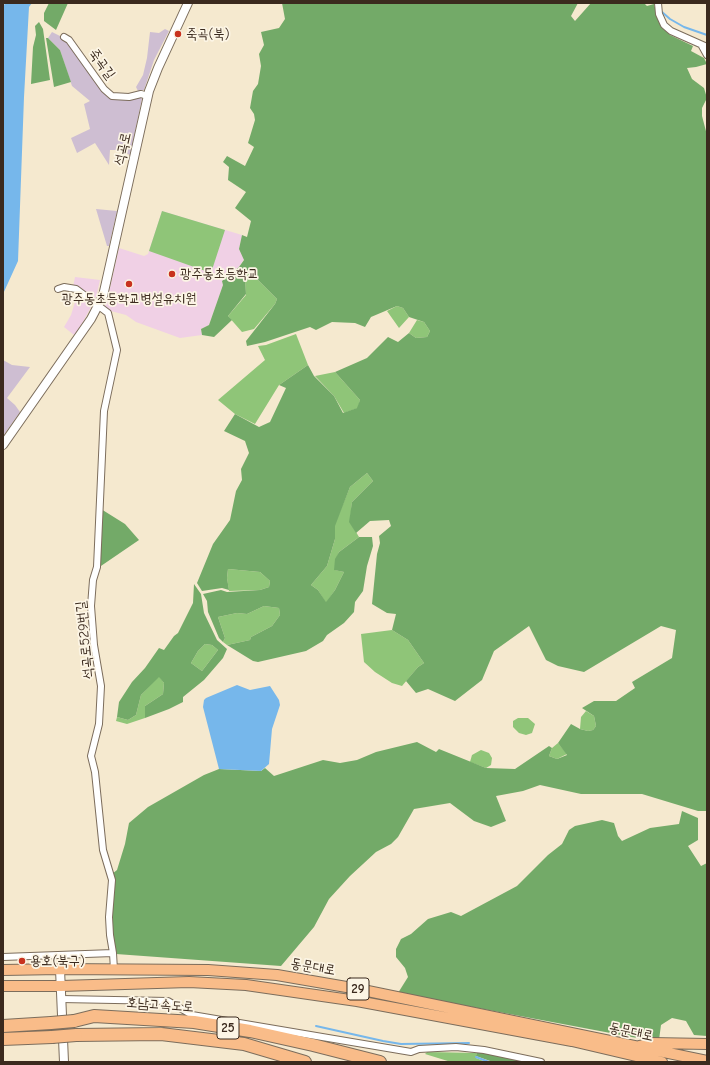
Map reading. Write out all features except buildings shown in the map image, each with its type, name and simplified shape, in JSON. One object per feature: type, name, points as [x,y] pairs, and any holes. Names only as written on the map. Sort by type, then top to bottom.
[{"type":"highway","name":"호남고속도로","points":[[3,1026],[74,1021],[94,1016],[194,1022],[250,1031],[380,1062]]},
{"type":"highway","name":"호남고속도로","points":[[3,1039],[76,1035],[161,1034],[244,1044],[305,1062]]},
{"type":"highway","name":"호남고속도로","points":[[244,1044],[274,1062]]},
{"type":"main road","name":"동문대로","points":[[3,970],[208,970],[277,975],[358,989],[707,1062]]},
{"type":"main road","name":"동문대로","points":[[3,986],[61,986],[190,982],[246,986],[357,1001],[572,1041],[662,1062]]},
{"type":"main road","points":[[634,1047],[652,1044],[707,1044]]},
{"type":"street","name":"석곡로","points":[[3,445],[91,319],[98,306],[105,287],[148,96],[158,68],[188,3]]},
{"type":"street","points":[[658,3],[659,14],[664,25],[671,31],[704,47],[707,55]]},
{"type":"street","name":"죽곡길","points":[[64,37],[69,40],[104,89],[112,96],[129,97],[141,94],[148,96]]},
{"type":"street","points":[[58,289],[64,287],[76,289],[98,306]]},
{"type":"street","name":"석곡로529번길","points":[[98,306],[108,313],[117,350],[104,411],[97,566],[93,580],[91,606],[94,645],[102,686],[99,724],[91,756],[96,772],[103,850],[112,880],[109,917],[114,970]]},
{"type":"street","points":[[3,957],[113,953]]},
{"type":"street","points":[[60,969],[64,1062]]},
{"type":"street","points":[[61,999],[168,1001],[192,1015],[411,1052],[419,1049],[456,1047],[484,1050],[541,1062]]},
{"type":"shaded area","points":[[165,29],[169,31],[154,60],[144,90],[138,91],[136,87],[143,75],[147,58],[150,32],[159,33]]},
{"type":"shaded area","points":[[52,32],[68,40],[110,96],[141,96],[142,99],[130,155],[118,150],[110,150],[109,165],[95,143],[77,153],[71,138],[90,129],[84,104],[90,101],[72,86],[60,50],[48,38]]},
{"type":"shaded area","points":[[96,209],[117,211],[109,246],[107,246]]},
{"type":"shaded area","name":"광주동초등학교","points":[[162,211],[242,235],[239,249],[244,259],[239,267],[222,281],[223,285],[209,325],[201,329],[202,335],[180,338],[136,322],[126,315],[104,308],[107,301],[119,248],[144,256],[148,254]]},
{"type":"shaded area","points":[[75,277],[100,280],[96,298],[76,287],[73,287]]},
{"type":"shaded area","points":[[79,296],[92,305],[74,335],[64,327]]},
{"type":"shaded area","points":[[3,360],[12,365],[30,367],[7,398],[20,412],[3,436]]},
{"type":"green space","points":[[49,3],[68,3],[56,30],[44,21],[44,13]]},
{"type":"green space","points":[[282,3],[578,3],[571,16],[575,21],[591,3],[644,3],[647,6],[654,4],[662,26],[670,35],[693,46],[691,51],[704,58],[707,64],[687,68],[692,79],[704,88],[707,98],[702,108],[702,116],[707,135],[707,811],[698,811],[642,794],[581,794],[540,785],[523,791],[496,796],[506,821],[491,827],[474,821],[450,803],[414,809],[398,837],[391,844],[376,852],[350,876],[329,899],[314,927],[281,966],[116,954],[112,934],[111,918],[112,874],[117,870],[125,844],[129,823],[148,807],[204,775],[219,769],[261,771],[265,768],[274,776],[323,760],[340,763],[357,760],[376,752],[417,742],[436,752],[439,749],[486,768],[515,769],[549,746],[552,748],[549,756],[557,759],[567,755],[558,743],[571,724],[588,731],[593,730],[596,726],[594,716],[582,708],[594,701],[616,701],[635,688],[632,682],[672,658],[676,630],[661,626],[584,672],[558,666],[546,660],[529,626],[494,651],[482,680],[455,701],[428,689],[416,693],[406,681],[418,667],[424,663],[408,640],[392,630],[396,614],[387,613],[372,604],[377,554],[380,543],[379,536],[391,526],[389,520],[370,521],[356,533],[349,522],[352,502],[373,481],[367,473],[350,487],[335,526],[335,539],[327,566],[311,585],[318,590],[326,602],[335,590],[344,572],[334,570],[335,559],[339,552],[359,537],[372,537],[373,546],[367,566],[363,591],[355,602],[354,612],[344,623],[327,635],[323,641],[306,651],[258,662],[253,661],[227,645],[250,640],[251,637],[272,626],[280,615],[279,608],[264,606],[247,614],[237,613],[218,617],[225,638],[223,642],[219,638],[208,612],[207,601],[203,594],[221,590],[227,592],[260,590],[269,587],[270,581],[260,572],[228,569],[227,578],[229,590],[222,588],[202,591],[197,583],[213,544],[230,520],[236,491],[242,480],[241,469],[249,453],[245,441],[224,431],[235,414],[259,427],[270,422],[286,388],[279,385],[308,365],[314,376],[334,396],[343,413],[357,408],[360,400],[335,372],[367,358],[388,337],[398,342],[409,333],[416,338],[427,337],[430,331],[424,322],[409,317],[403,308],[397,306],[371,317],[365,327],[355,323],[332,322],[316,330],[310,327],[265,342],[247,346],[246,341],[275,304],[277,299],[250,272],[245,276],[246,294],[228,316],[232,320],[214,337],[202,335],[201,329],[209,325],[223,285],[222,281],[239,267],[244,260],[239,249],[242,235],[247,237],[251,221],[235,208],[246,192],[228,180],[229,167],[223,162],[227,156],[245,166],[254,147],[248,143],[255,120],[254,114],[250,108],[253,91],[258,84],[261,66],[259,54],[264,45],[261,32],[279,28],[285,19]]},
{"type":"green space","points":[[39,22],[43,29],[50,80],[31,84],[33,47],[36,35],[35,26]]},
{"type":"green space","points":[[46,38],[48,38],[60,50],[71,82],[54,87]]},
{"type":"green space","points":[[162,211],[225,230],[211,273],[149,251]]},
{"type":"green space","points":[[250,272],[277,299],[275,304],[254,329],[242,332],[228,316],[246,295],[245,276]]},
{"type":"green space","points":[[397,306],[403,308],[409,317],[399,328],[387,311]]},
{"type":"green space","points":[[417,320],[424,322],[430,331],[427,337],[416,338],[409,333]]},
{"type":"green space","points":[[296,334],[308,365],[279,385],[255,424],[235,414],[218,400],[265,360],[258,346],[266,345]]},
{"type":"green space","points":[[335,372],[360,400],[358,408],[344,413],[334,396],[315,376]]},
{"type":"green space","points":[[367,473],[373,481],[352,502],[350,522],[359,537],[339,552],[336,559],[335,570],[344,572],[335,590],[326,603],[318,590],[311,585],[327,566],[335,539],[334,526],[350,487]]},
{"type":"green space","points":[[101,509],[125,524],[139,540],[98,568]]},
{"type":"green space","points":[[228,569],[260,572],[270,581],[269,587],[260,590],[229,591],[227,578]]},
{"type":"green space","points":[[194,584],[201,594],[204,613],[217,640],[227,649],[223,658],[204,680],[183,697],[183,702],[145,718],[145,706],[163,694],[164,683],[159,677],[141,695],[136,715],[128,720],[117,717],[119,702],[132,682],[145,668],[159,648],[164,650],[178,633],[193,603]],"holes":[[[205,644],[212,645],[218,650],[202,671],[191,663],[198,651]]]},
{"type":"green space","points":[[264,606],[279,608],[280,615],[272,626],[251,637],[250,640],[227,645],[223,642],[225,638],[218,617],[237,613],[247,614]]},
{"type":"green space","points":[[392,630],[408,640],[424,663],[418,667],[402,686],[392,683],[375,672],[364,662],[361,634]]},
{"type":"green space","points":[[205,644],[212,645],[218,650],[202,671],[191,663],[198,651]]},
{"type":"green space","points":[[159,676],[164,683],[163,694],[145,706],[145,718],[127,724],[116,721],[117,717],[128,720],[136,715],[141,695]]},
{"type":"green space","points":[[586,711],[594,716],[596,726],[593,730],[588,731],[580,729],[581,717]]},
{"type":"green space","points":[[518,718],[528,718],[535,724],[532,733],[526,735],[519,733],[513,727],[513,721]]},
{"type":"green space","points":[[558,743],[567,754],[557,759],[549,756],[552,748]]},
{"type":"green space","points":[[481,750],[489,753],[492,758],[491,765],[486,768],[470,762],[472,755]]},
{"type":"green space","points":[[682,811],[698,818],[698,840],[688,846],[701,866],[707,863],[707,1036],[694,1035],[686,1021],[672,1018],[661,1025],[659,1040],[637,1038],[398,993],[408,977],[405,968],[396,957],[396,949],[401,939],[411,934],[428,919],[451,912],[461,916],[517,886],[548,855],[562,844],[569,830],[575,826],[602,820],[614,823],[618,836],[622,841],[650,828],[679,824]]},
{"type":"green space","points":[[427,1052],[477,1053],[476,1058],[486,1062],[451,1062],[425,1054]]},
{"type":"green space","points":[[477,1053],[486,1053],[531,1062],[493,1062],[476,1056]]},
{"type":"water","points":[[5,3],[32,3],[29,7],[24,97],[18,261],[3,294],[3,8]]},
{"type":"water","points":[[237,685],[250,690],[270,686],[279,700],[280,705],[272,729],[269,764],[261,771],[219,769],[203,707],[204,700]]},
{"type":"waterway","points":[[662,12],[670,19],[684,27],[707,35]]},
{"type":"waterway","points":[[316,1026],[401,1044],[469,1043]]},
{"type":"waterway","points":[[476,1057],[489,1062]]},
{"type":"place","name":"죽곡(북)","points":[[178,34]]},
{"type":"place","name":"광주동초등학교","points":[[172,274]]},
{"type":"place","name":"광주동초등학교병설유치원","points":[[129,284]]},
{"type":"place","name":"용호(북구)","points":[[22,961]]}]
